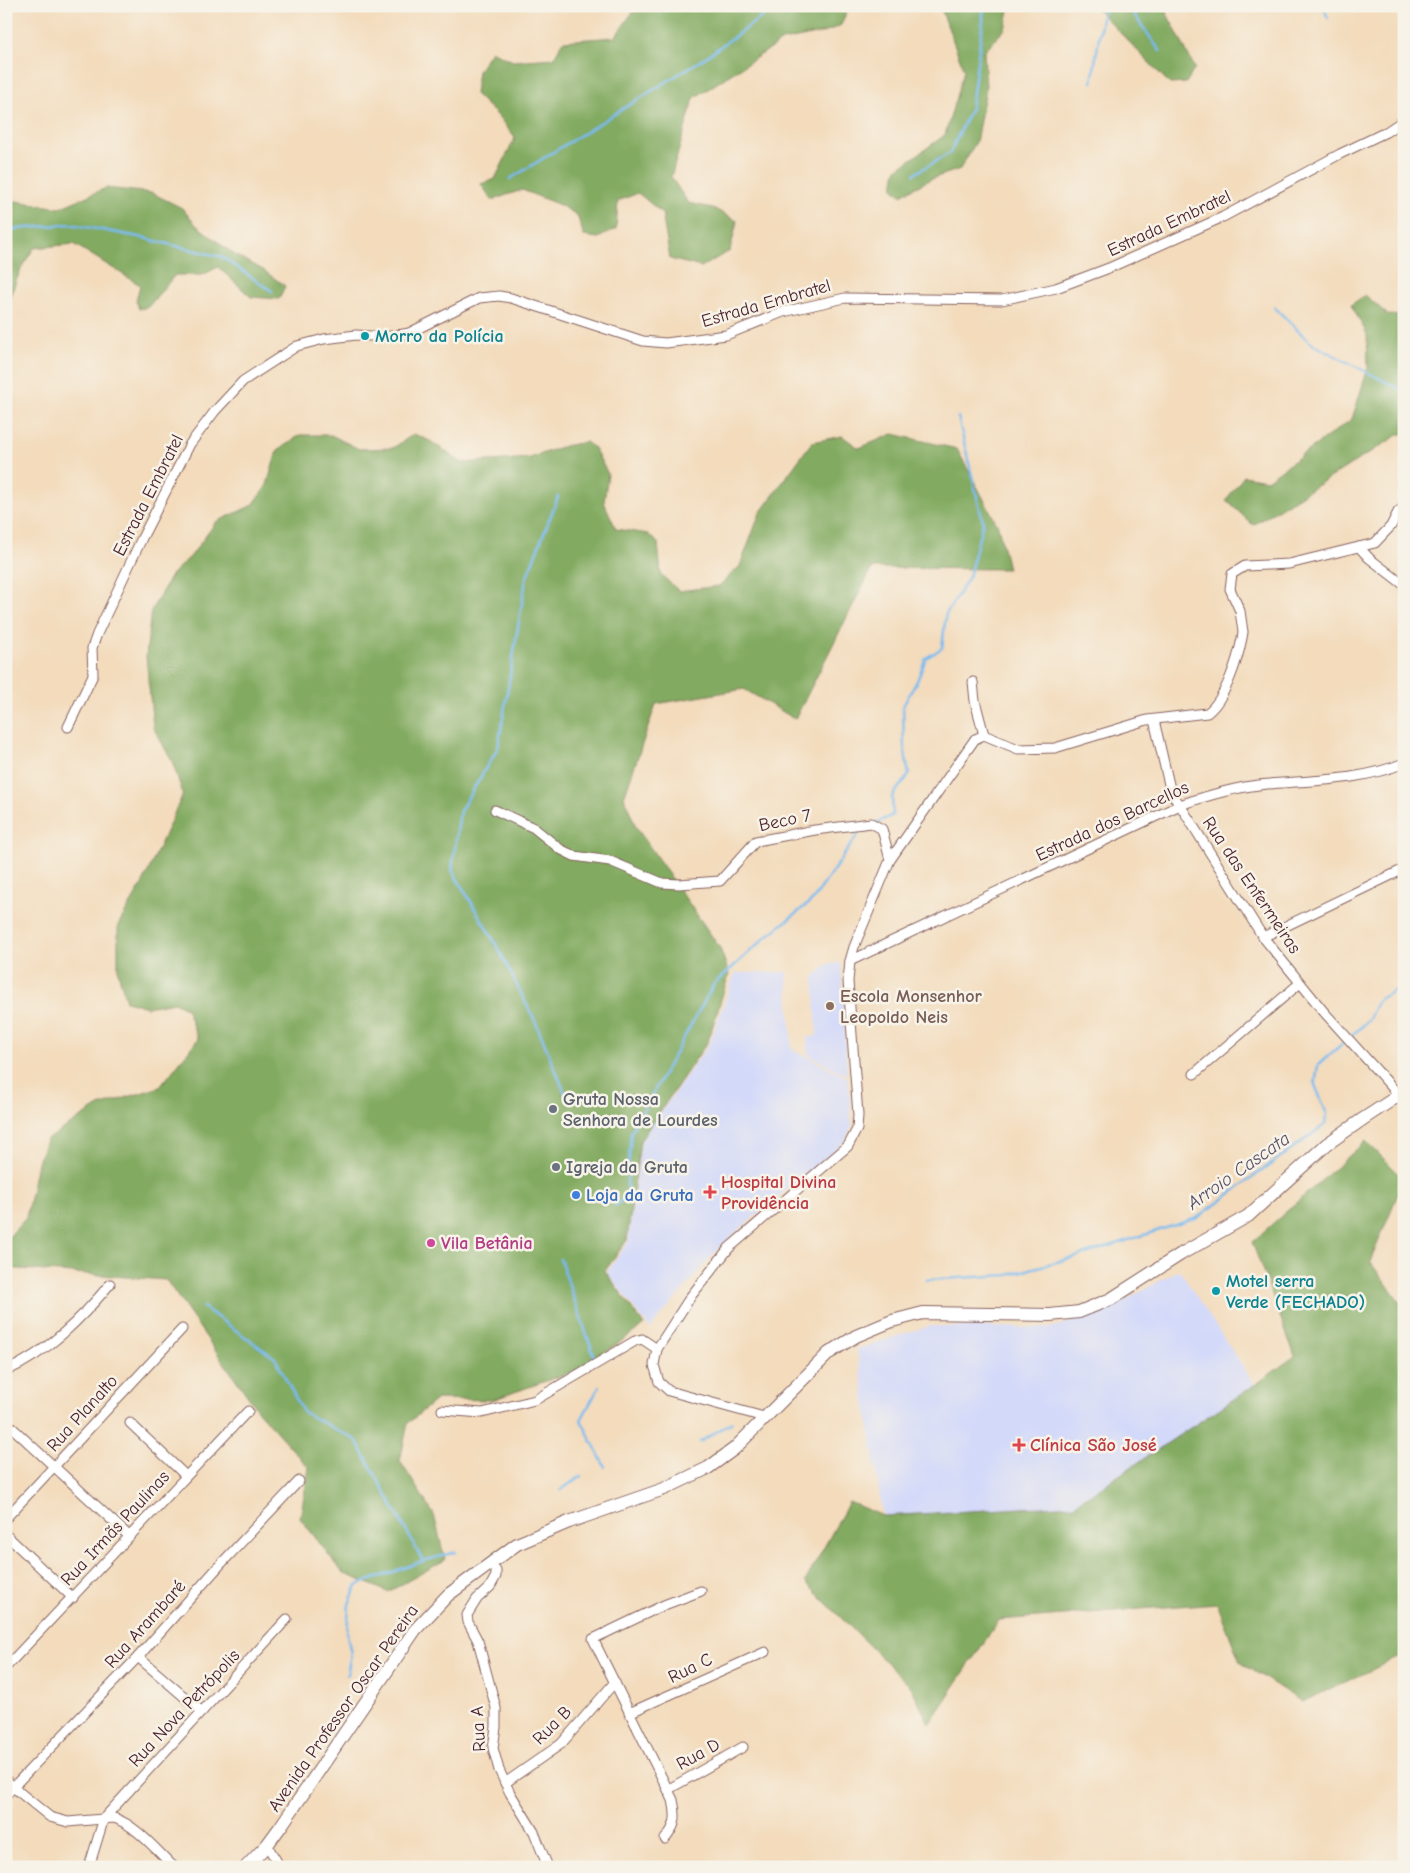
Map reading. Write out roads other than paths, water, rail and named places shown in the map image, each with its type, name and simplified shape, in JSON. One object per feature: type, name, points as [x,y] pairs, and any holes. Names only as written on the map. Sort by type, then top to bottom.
[{"type":"main road","name":"Avenida Professor Oscar Pereira","points":[[246,1867],[267,1845],[415,1630],[448,1595],[517,1544],[568,1522],[664,1489],[708,1468],[734,1449],[829,1352],[856,1336],[892,1321],[923,1313],[1060,1314],[1079,1312],[1111,1299],[1181,1254],[1248,1216],[1327,1144],[1401,1094]]},
{"type":"street","name":"Estrada Embratel","points":[[68,727],[93,675],[92,648],[142,538],[190,444],[215,411],[243,381],[297,346],[324,339],[356,335],[386,337],[408,333],[470,302],[490,296],[511,298],[643,341],[666,343],[726,335],[783,312],[845,298],[1002,300],[1056,288],[1109,268],[1223,217],[1340,154],[1386,132],[1404,120]]},
{"type":"street","points":[[764,1417],[669,1391],[659,1382],[654,1366],[657,1349],[691,1296],[729,1248],[848,1146],[857,1129],[858,1115],[848,982],[850,961],[890,860],[974,739],[984,735],[1018,749],[1055,748],[1130,725],[1207,713],[1214,707],[1224,690],[1240,647],[1243,632],[1240,610],[1230,589],[1232,574],[1244,566],[1289,564],[1375,542],[1391,526],[1398,512],[1404,507]]},
{"type":"street","points":[[1359,547],[1369,558],[1404,585]]},
{"type":"street","points":[[973,682],[975,701],[984,735]]},
{"type":"street","name":"Rua das Enfermeiras","points":[[1154,720],[1171,793],[1263,937],[1300,983],[1401,1094]]},
{"type":"street","name":"Estrada dos Barcellos","points":[[850,961],[1180,805],[1206,796],[1256,786],[1336,779],[1385,770],[1404,763]]},
{"type":"street","name":"Beco 7","points":[[495,810],[534,828],[560,849],[574,856],[610,861],[662,883],[679,884],[720,880],[756,841],[814,830],[871,823],[882,829],[890,860]]},
{"type":"street","points":[[1263,937],[1404,869]]},
{"type":"street","points":[[1194,1074],[1300,983]]},
{"type":"street","points":[[6,1371],[51,1345],[89,1310],[110,1284]]},
{"type":"street","name":"Rua Planalto","points":[[6,1518],[182,1329]]},
{"type":"street","points":[[442,1410],[482,1413],[535,1400],[635,1341],[642,1339],[657,1349]]},
{"type":"street","name":"Rua Irmãs Paulinas","points":[[6,1668],[248,1411]]},
{"type":"street","points":[[6,1422],[129,1536]]},
{"type":"street","points":[[130,1423],[186,1476]]},
{"type":"street","name":"Rua Arambaré","points":[[6,1794],[138,1657],[219,1566],[299,1481]]},
{"type":"street","points":[[6,1535],[73,1598]]},
{"type":"street","name":"Rua A","points":[[490,1563],[496,1571],[496,1576],[490,1587],[477,1600],[468,1615],[468,1622],[478,1641],[496,1708],[493,1748],[499,1770],[534,1832],[548,1867]]},
{"type":"street","points":[[665,1839],[673,1829],[676,1812],[668,1789],[593,1639],[664,1605],[701,1591]]},
{"type":"street","name":"Rua Nova Petrópolis","points":[[104,1818],[287,1619]]},
{"type":"street","name":"Rua C","points":[[630,1713],[765,1652]]},
{"type":"street","points":[[138,1657],[202,1712]]},
{"type":"street","name":"Rua B","points":[[505,1783],[561,1744],[615,1682]]},
{"type":"street","name":"Rua D","points":[[668,1789],[743,1747]]},
{"type":"street","points":[[6,1780],[50,1817],[68,1822],[104,1818],[120,1820],[132,1828],[174,1867]]},
{"type":"street","points":[[89,1867],[104,1818]]},
{"type":"street","points":[[267,1845],[280,1867]]},
{"type":"waterway","points":[[510,179],[703,59],[777,6]]},
{"type":"waterway","points":[[914,174],[950,153],[971,108],[983,20],[983,6]]},
{"type":"waterway","points":[[1092,82],[1104,6]]},
{"type":"waterway","points":[[1128,6],[1160,51]]},
{"type":"waterway","points":[[1323,6],[1328,18]]},
{"type":"waterway","points":[[6,230],[70,224],[139,237],[222,257],[272,291]]},
{"type":"waterway","points":[[1274,307],[1312,344],[1396,387],[1404,393]]},
{"type":"waterway","points":[[876,823],[893,815],[892,796],[909,775],[904,747],[903,706],[917,681],[926,658],[942,648],[946,614],[969,577],[983,522],[958,417]]},
{"type":"waterway","points":[[558,497],[526,579],[498,748],[460,811],[452,870],[497,946],[536,1023],[567,1098]]},
{"type":"waterway","points":[[615,1206],[626,1196],[631,1132],[714,984],[766,937],[813,900],[861,830],[869,827]]},
{"type":"waterway","name":"Arroio Cascata","points":[[926,1280],[1008,1275],[1079,1256],[1197,1218],[1326,1124],[1327,1114],[1315,1085],[1318,1065],[1368,1021],[1378,1000],[1404,985]]},
{"type":"waterway","points":[[560,1259],[595,1358]]},
{"type":"waterway","points":[[203,1307],[275,1358],[303,1412],[356,1440],[423,1561]]},
{"type":"waterway","points":[[599,1387],[581,1420],[605,1467]]},
{"type":"waterway","name":"Arroio Cascata","points":[[700,1442],[732,1422]]},
{"type":"waterway","name":"Arroio Cascata","points":[[561,1490],[581,1476]]},
{"type":"waterway","name":"Arroio Cascata","points":[[347,1675],[351,1654],[347,1634],[349,1604],[357,1585],[423,1561],[456,1552]]},
{"type":"place","name":"Morro da Polícia","points":[[365,336]]},
{"type":"place","name":"Escola Monsenhor Leopoldo Neis","points":[[830,1006]]},
{"type":"place","name":"Gruta Nossa Senhora de Lourdes","points":[[553,1109]]},
{"type":"place","name":"Igreja da Gruta","points":[[556,1167]]},
{"type":"place","name":"Hospital Divina Providência","points":[[710,1192]]},
{"type":"place","name":"Loja da Gruta","points":[[576,1195]]},
{"type":"place","name":"Vila Betânia","points":[[431,1243]]},
{"type":"place","name":"Motel serra Verde (FECHADO)","points":[[1216,1291]]},
{"type":"place","name":"Clínica São José","points":[[1019,1445]]}]
